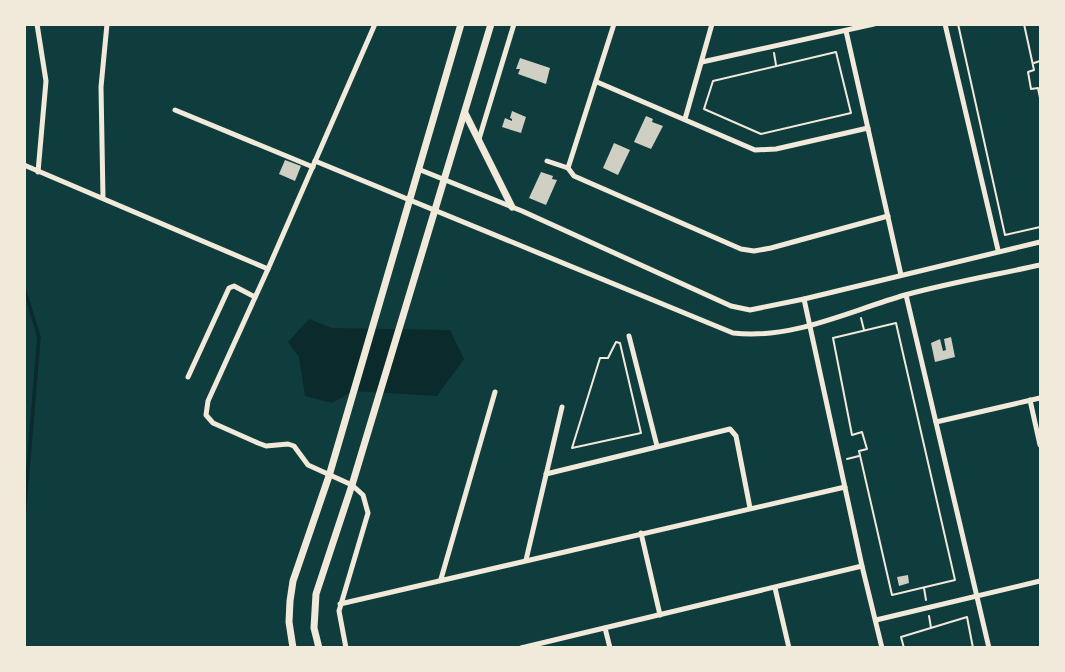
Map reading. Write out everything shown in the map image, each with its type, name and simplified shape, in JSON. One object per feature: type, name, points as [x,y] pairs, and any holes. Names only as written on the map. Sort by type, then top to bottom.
[{"type":"street","points":[[37,24],[46,81],[38,172]]},
{"type":"street","points":[[103,198],[101,87],[107,24]]},
{"type":"street","points":[[346,648],[340,620],[340,604],[369,510],[363,495],[352,485],[308,465],[294,446],[288,443],[266,446],[213,423],[206,415],[208,401],[375,24]]},
{"type":"street","points":[[293,648],[289,621],[293,581],[329,476],[461,24]]},
{"type":"street","points":[[319,648],[314,628],[316,594],[352,485],[491,24]]},
{"type":"street","points":[[479,139],[514,24]]},
{"type":"street","points":[[568,168],[614,24]]},
{"type":"street","points":[[685,119],[712,24]]},
{"type":"street","points":[[702,62],[874,24]]},
{"type":"street","points":[[945,24],[998,250]]},
{"type":"street","points":[[846,31],[901,275]]},
{"type":"street","points":[[597,82],[755,150],[776,149],[868,128]]},
{"type":"street","points":[[175,110],[436,209],[724,330],[750,335],[809,325],[906,295],[1041,265]]},
{"type":"street","points":[[465,113],[512,206]]},
{"type":"street","points":[[547,161],[568,168],[573,176],[741,249],[754,251],[771,248],[888,216]]},
{"type":"street","points":[[24,165],[268,269]]},
{"type":"street","points":[[418,169],[512,206],[731,306],[750,310],[1041,242]]},
{"type":"street","points":[[187,377],[229,288],[234,286],[255,297]]},
{"type":"street","points":[[906,295],[989,648]]},
{"type":"street","points":[[804,299],[862,566],[883,648]]},
{"type":"street","points":[[629,336],[657,446]]},
{"type":"street","points":[[441,579],[495,392]]},
{"type":"street","points":[[936,422],[1041,398]]},
{"type":"street","points":[[1030,400],[1041,445]]},
{"type":"street","points":[[526,560],[562,407]]},
{"type":"street","points":[[546,474],[726,429],[734,431],[750,508]]},
{"type":"street","points":[[340,604],[845,486]]},
{"type":"street","points":[[641,533],[660,615]]},
{"type":"street","points":[[522,648],[862,566]]},
{"type":"street","points":[[876,620],[1041,581]]},
{"type":"street","points":[[775,589],[789,648]]},
{"type":"street","points":[[606,628],[610,648]]},
{"type":"path","points":[[958,24],[1005,235],[1041,227]]},
{"type":"path","points":[[1024,24],[1034,70],[1028,72],[1031,89],[1038,88],[1041,98]]},
{"type":"path","points":[[773,47],[777,66]]},
{"type":"path","points":[[836,52],[851,113],[761,134],[704,108],[713,80],[777,66],[836,52]]},
{"type":"path","points":[[1033,63],[1041,61]]},
{"type":"path","points":[[859,310],[864,331]]},
{"type":"path","points":[[896,323],[955,580],[892,595],[859,451],[867,449],[862,432],[852,435],[833,338],[864,331],[896,323]]},
{"type":"path","points":[[616,342],[620,343],[640,433],[606,440],[572,448],[600,358],[608,358],[616,342]]},
{"type":"path","points":[[606,440],[609,458]]},
{"type":"path","points":[[839,461],[860,456]]},
{"type":"path","points":[[924,587],[932,628]]},
{"type":"path","points":[[904,648],[901,637],[967,618],[973,648]]},
{"type":"water","points":[[309,319],[332,328],[450,330],[464,359],[437,396],[353,391],[332,403],[305,396],[299,357],[288,342]]},
{"type":"building","points":[[520,58],[550,68],[546,84],[518,74],[520,69],[516,69]]},
{"type":"building","points":[[512,111],[526,117],[521,133],[502,127],[505,118],[512,121]]},
{"type":"building","points":[[646,116],[653,119],[652,122],[663,126],[651,149],[634,142]]},
{"type":"building","points":[[614,143],[630,150],[618,175],[603,168]]},
{"type":"building","points":[[285,160],[301,166],[295,181],[279,174]]},
{"type":"building","points":[[541,172],[557,180],[546,205],[529,198]]},
{"type":"building","points":[[951,337],[955,357],[935,362],[931,343],[940,339],[943,351],[946,350],[944,339]]},
{"type":"building","points":[[908,575],[909,583],[899,586],[897,577]]},
{"type":"waterway","points":[[24,288],[39,337],[24,517]]}]
